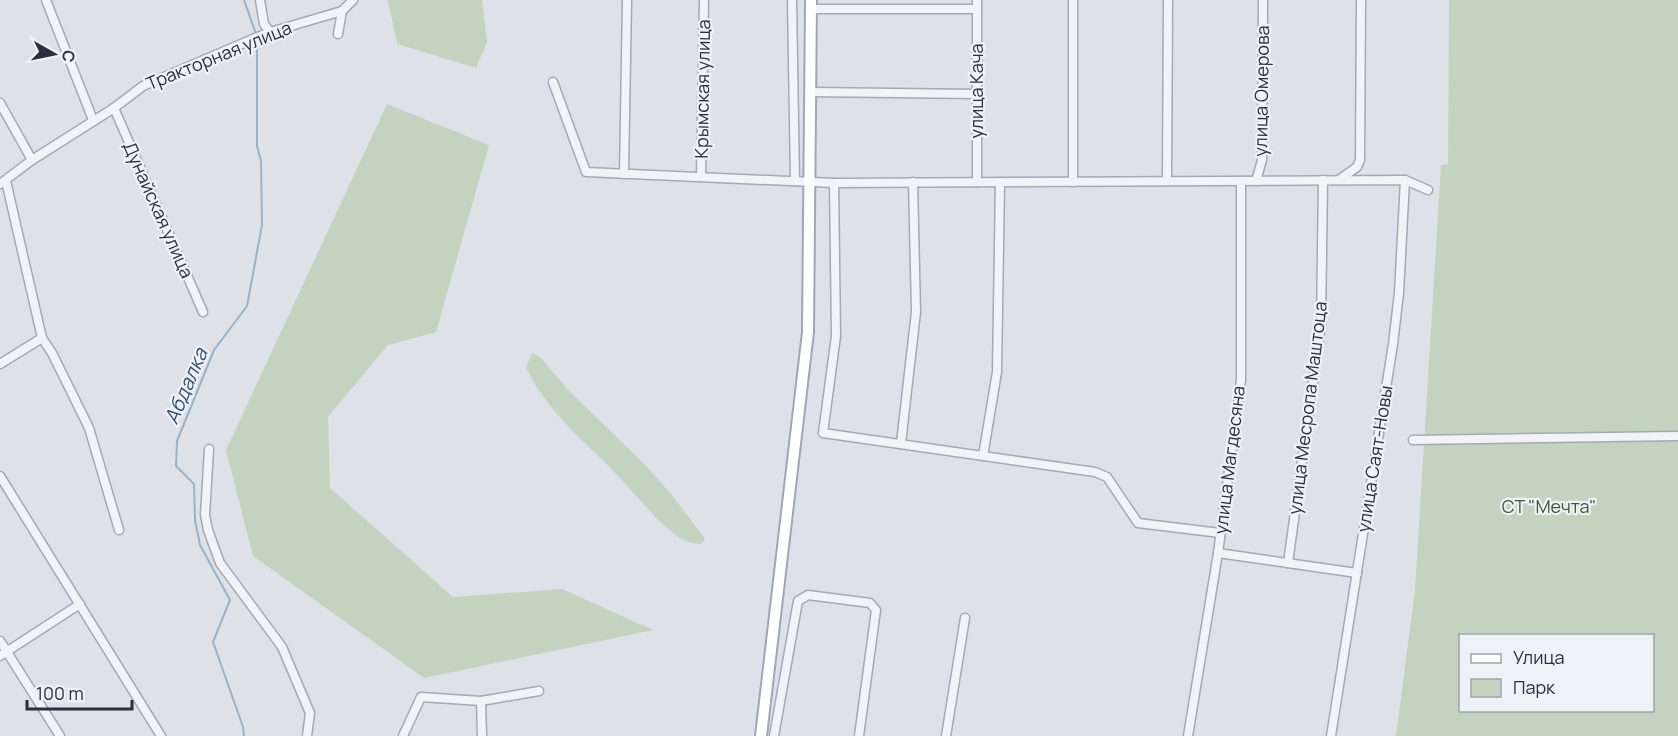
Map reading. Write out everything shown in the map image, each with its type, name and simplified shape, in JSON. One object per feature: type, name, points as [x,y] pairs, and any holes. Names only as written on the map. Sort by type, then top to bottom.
[{"type":"main road","points":[[761,736],[808,332],[811,4]]},
{"type":"street","points":[[46,0],[93,120]]},
{"type":"street","points":[[261,0],[264,24],[269,32]]},
{"type":"street","name":"Тракторная улица","points":[[3,182],[143,86],[269,32],[342,11],[353,0]]},
{"type":"street","points":[[624,174],[627,0]]},
{"type":"street","name":"Крымская улица","points":[[701,177],[704,0]]},
{"type":"street","points":[[792,0],[795,181]]},
{"type":"street","points":[[1073,0],[1073,182]]},
{"type":"street","points":[[1167,181],[1168,0]]},
{"type":"street","name":"улица Омерова","points":[[1256,181],[1262,160],[1263,0]]},
{"type":"street","points":[[1338,180],[1357,167],[1360,160],[1361,0]]},
{"type":"street","points":[[811,4],[977,5]]},
{"type":"street","name":"улица Кача","points":[[977,5],[977,182]]},
{"type":"street","points":[[338,34],[342,11]]},
{"type":"street","points":[[553,82],[586,172],[834,183],[1405,180],[1428,190]]},
{"type":"street","points":[[810,92],[977,94]]},
{"type":"street","points":[[0,103],[32,160]]},
{"type":"street","name":"Дунайская улица","points":[[114,108],[203,312]]},
{"type":"street","name":"улица Месропа Маштоца","points":[[1288,563],[1322,324],[1323,180]]},
{"type":"street","name":"улица Саят-Новы","points":[[1331,736],[1399,293],[1405,180]]},
{"type":"street","name":"улица Магдесяна","points":[[1188,736],[1221,533],[1241,380],[1241,181]]},
{"type":"street","points":[[3,182],[42,338],[52,353],[89,428],[119,530]]},
{"type":"street","points":[[901,444],[916,312],[913,182]]},
{"type":"street","points":[[983,456],[997,372],[1000,182]]},
{"type":"street","points":[[834,183],[836,336],[823,433],[1095,472],[1107,477],[1138,523],[1221,533]]},
{"type":"street","points":[[0,364],[42,338]]},
{"type":"street","points":[[1413,440],[1678,436]]},
{"type":"street","points":[[209,449],[205,515],[208,530],[220,563],[282,647],[310,713],[307,736]]},
{"type":"street","points":[[0,476],[161,736]]},
{"type":"street","points":[[1218,553],[1357,573]]},
{"type":"street","points":[[774,736],[798,601],[808,595],[870,603],[876,610],[859,736]]},
{"type":"street","points":[[3,654],[80,604]]},
{"type":"street","points":[[946,736],[965,618]]},
{"type":"street","points":[[0,641],[3,654],[60,736]]},
{"type":"street","points":[[403,736],[422,697],[482,701],[539,692]]},
{"type":"street","points":[[482,701],[482,736]]},
{"type":"green space","points":[[388,0],[482,0],[487,42],[476,68],[397,44]]},
{"type":"green space","name":"СТ \"Мечта\"","points":[[1449,0],[1678,0],[1678,736],[1396,736],[1415,590],[1441,165],[1448,164]]},
{"type":"green space","points":[[387,104],[489,145],[436,332],[388,345],[328,417],[330,488],[453,597],[562,589],[653,630],[424,678],[253,556],[226,450]]},
{"type":"green space","points":[[532,353],[540,357],[569,391],[645,465],[671,494],[705,539],[701,544],[675,535],[569,427],[545,399],[526,368]]},
{"type":"waterway","name":"Абдалка","points":[[244,0],[256,34]]},
{"type":"waterway","name":"Абдалка","points":[[244,736],[243,727],[213,642],[230,600],[200,545],[195,520],[194,484],[176,466],[177,441],[214,350],[247,306],[262,225],[261,161],[257,146],[257,40]]}]
